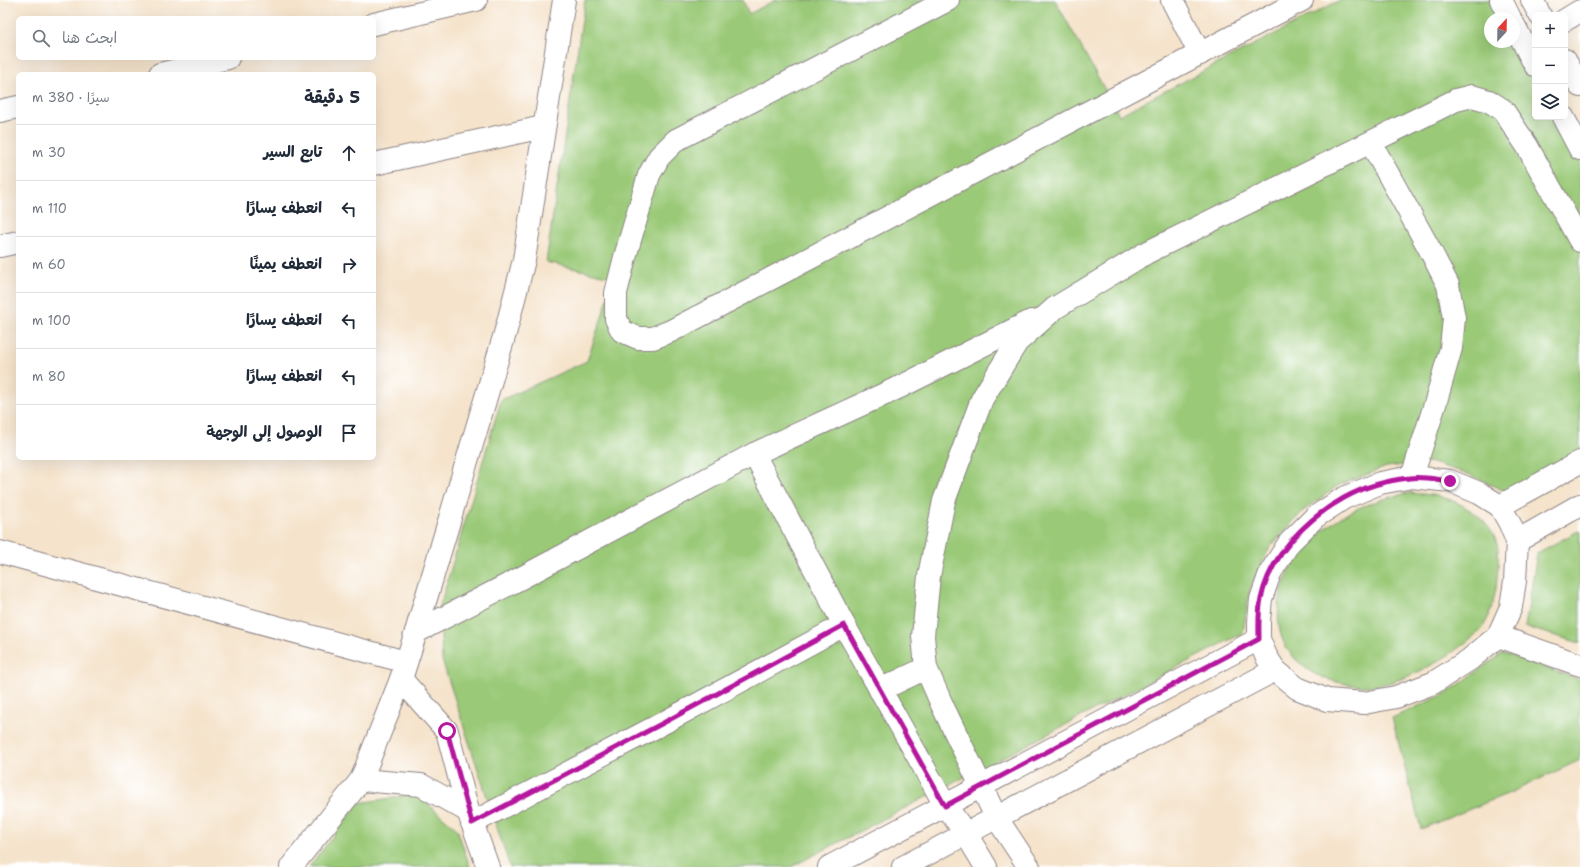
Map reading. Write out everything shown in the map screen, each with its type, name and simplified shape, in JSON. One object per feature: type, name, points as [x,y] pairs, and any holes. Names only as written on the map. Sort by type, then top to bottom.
[{"type":"street","points":[[376,24],[476,0]]},
{"type":"street","points":[[291,867],[361,780],[416,632],[506,330],[524,260],[543,127],[564,0]]},
{"type":"street","points":[[948,0],[676,140],[659,157],[649,175],[625,257],[616,294],[616,319],[622,330],[638,338],[653,338],[672,331],[1302,0]]},
{"type":"street","points":[[1172,0],[1200,54]]},
{"type":"street","points":[[1501,0],[1507,12]]},
{"type":"street","points":[[1532,0],[1538,12]]},
{"type":"street","points":[[1568,18],[1580,10]]},
{"type":"street","points":[[1520,37],[1532,59]]},
{"type":"street","points":[[168,72],[220,60]]},
{"type":"street","points":[[1568,65],[1580,86]]},
{"type":"street","points":[[416,632],[754,454],[902,386],[1055,308],[1146,253],[1456,100],[1472,96],[1489,101],[1503,110],[1527,146],[1580,241]]},
{"type":"street","points":[[0,111],[16,107]]},
{"type":"street","points":[[1565,120],[1580,149]]},
{"type":"street","points":[[376,164],[543,127]]},
{"type":"street","points":[[1371,143],[1448,285],[1454,318],[1451,348],[1412,477]]},
{"type":"street","points":[[0,246],[16,242]]},
{"type":"street","points":[[1029,867],[996,816],[926,668],[923,636],[929,576],[947,494],[982,398],[1017,342],[1055,308]]},
{"type":"street","points":[[754,454],[844,625],[945,806],[966,834],[986,867]]},
{"type":"street","points":[[1500,506],[1580,462]]},
{"type":"street","points":[[1412,477],[1450,481],[1479,493],[1500,506],[1517,541],[1516,581],[1511,607],[1498,636],[1469,660],[1432,683],[1396,697],[1364,703],[1327,700],[1297,688],[1275,670],[1266,656],[1259,639],[1261,599],[1270,573],[1289,542],[1315,517],[1344,498],[1380,483],[1412,477]]},
{"type":"street","points":[[1517,541],[1580,505]]},
{"type":"street","points":[[4,557],[403,670],[447,731],[470,817],[488,867]]},
{"type":"street","points":[[470,817],[665,722],[844,625]]},
{"type":"street","points":[[1498,636],[1580,665]]},
{"type":"street","points":[[829,867],[1259,639]]},
{"type":"street","points":[[880,690],[926,668]]},
{"type":"street","points":[[903,867],[966,834],[996,816],[1275,670]]},
{"type":"street","points":[[361,780],[421,785],[470,817]]},
{"type":"green space","points":[[585,0],[743,0],[749,14],[775,0],[1055,0],[1119,115],[1340,0],[1495,0],[1502,12],[1484,12],[1484,48],[1518,48],[1532,69],[1532,120],[1560,120],[1580,159],[1580,456],[1509,493],[1468,474],[1429,462],[1387,467],[1339,485],[1303,511],[1270,547],[1250,589],[1243,633],[791,867],[510,867],[442,660],[440,606],[501,400],[587,361],[615,278],[546,262]]},
{"type":"green space","points":[[1409,493],[1437,496],[1460,504],[1469,509],[1485,523],[1491,531],[1496,540],[1498,550],[1498,568],[1494,598],[1488,618],[1481,629],[1460,647],[1422,670],[1394,681],[1381,685],[1355,685],[1335,682],[1315,674],[1292,655],[1285,645],[1281,635],[1278,612],[1283,588],[1290,569],[1309,543],[1335,521],[1365,505]]},
{"type":"green space","points":[[1580,530],[1580,643],[1525,627],[1537,553]]},
{"type":"green space","points":[[1503,653],[1580,680],[1580,760],[1512,792],[1421,829],[1392,718],[1447,693]]},
{"type":"green space","points":[[416,794],[457,829],[470,867],[309,867],[359,803]]},
{"type":"route","points":[[447,731],[472,823],[665,722],[844,625],[945,806],[1259,639],[1261,599],[1270,573],[1289,542],[1315,517],[1344,498],[1380,483],[1412,477],[1450,481]]}]
